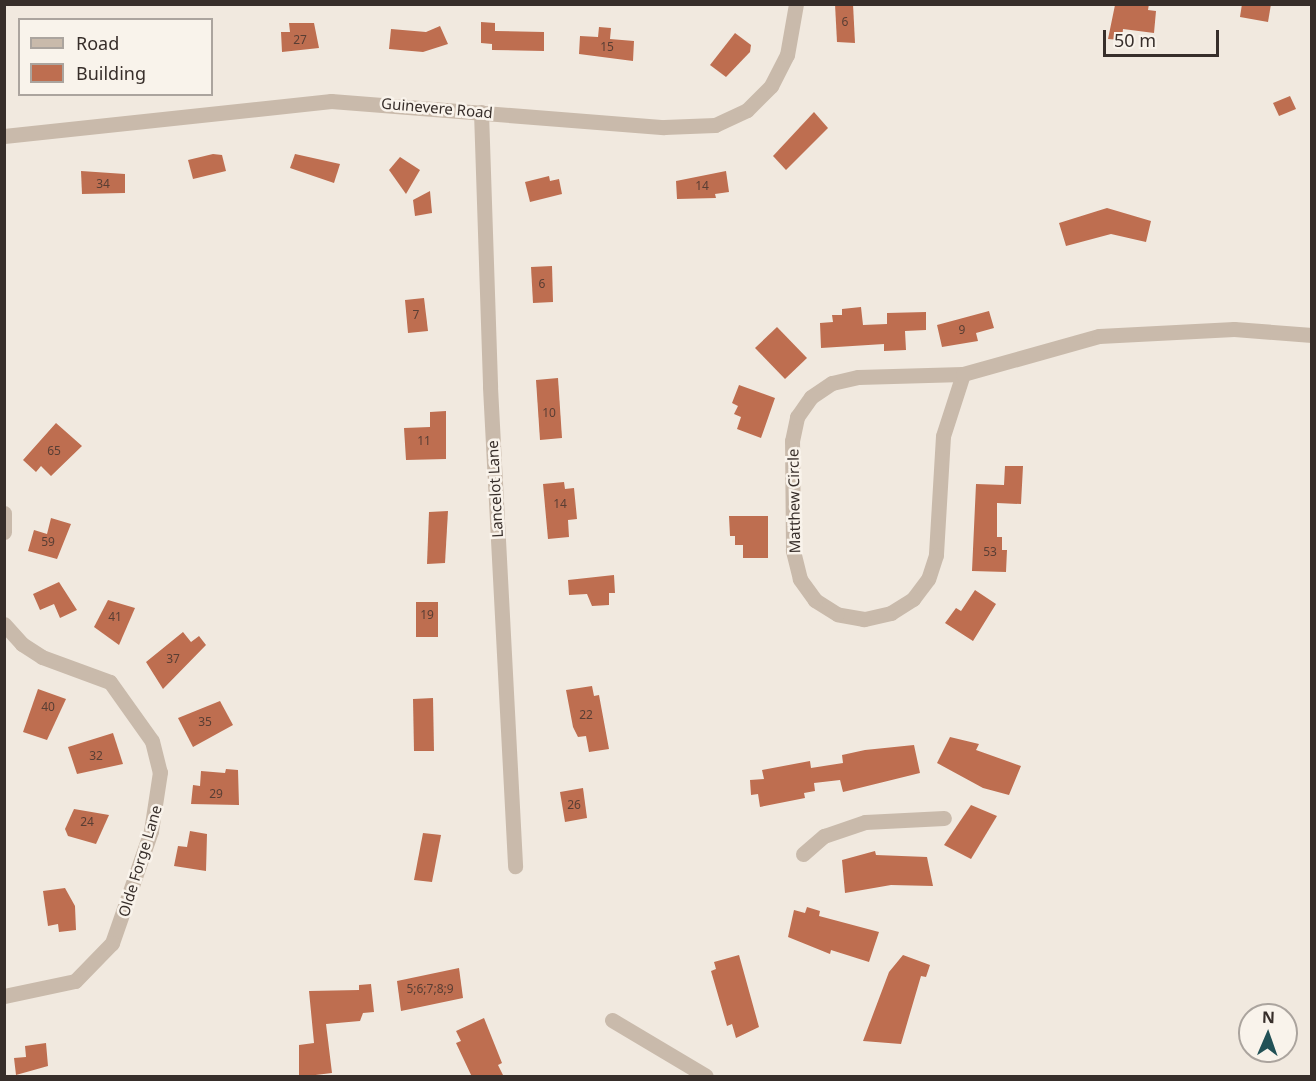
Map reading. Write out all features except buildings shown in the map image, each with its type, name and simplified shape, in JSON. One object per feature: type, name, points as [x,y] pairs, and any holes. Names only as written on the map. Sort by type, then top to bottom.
[{"type":"street","name":"Guinevere Road","points":[[4,136],[316,101],[664,127],[715,125],[747,110],[771,86],[786,55],[796,4]]},
{"type":"street","name":"Lancelot Lane","points":[[481,112],[490,387],[515,866]]},
{"type":"street","name":"Matthew Circle","points":[[963,374],[943,436],[936,555],[928,579],[913,599],[891,613],[864,619],[837,614],[815,600],[800,579],[793,550],[792,441],[797,417],[811,397],[832,383],[858,377],[963,374],[1099,336],[1234,328],[1311,335]]},
{"type":"street","points":[[4,513],[4,532]]},
{"type":"street","name":"Olde Forge Lane","points":[[4,624],[22,644],[42,657],[110,682],[152,741],[160,772],[151,831],[112,943],[75,981],[4,996]]},
{"type":"street","points":[[803,854],[824,836],[865,822],[944,818]]},
{"type":"street","points":[[612,1020],[706,1077]]}]
